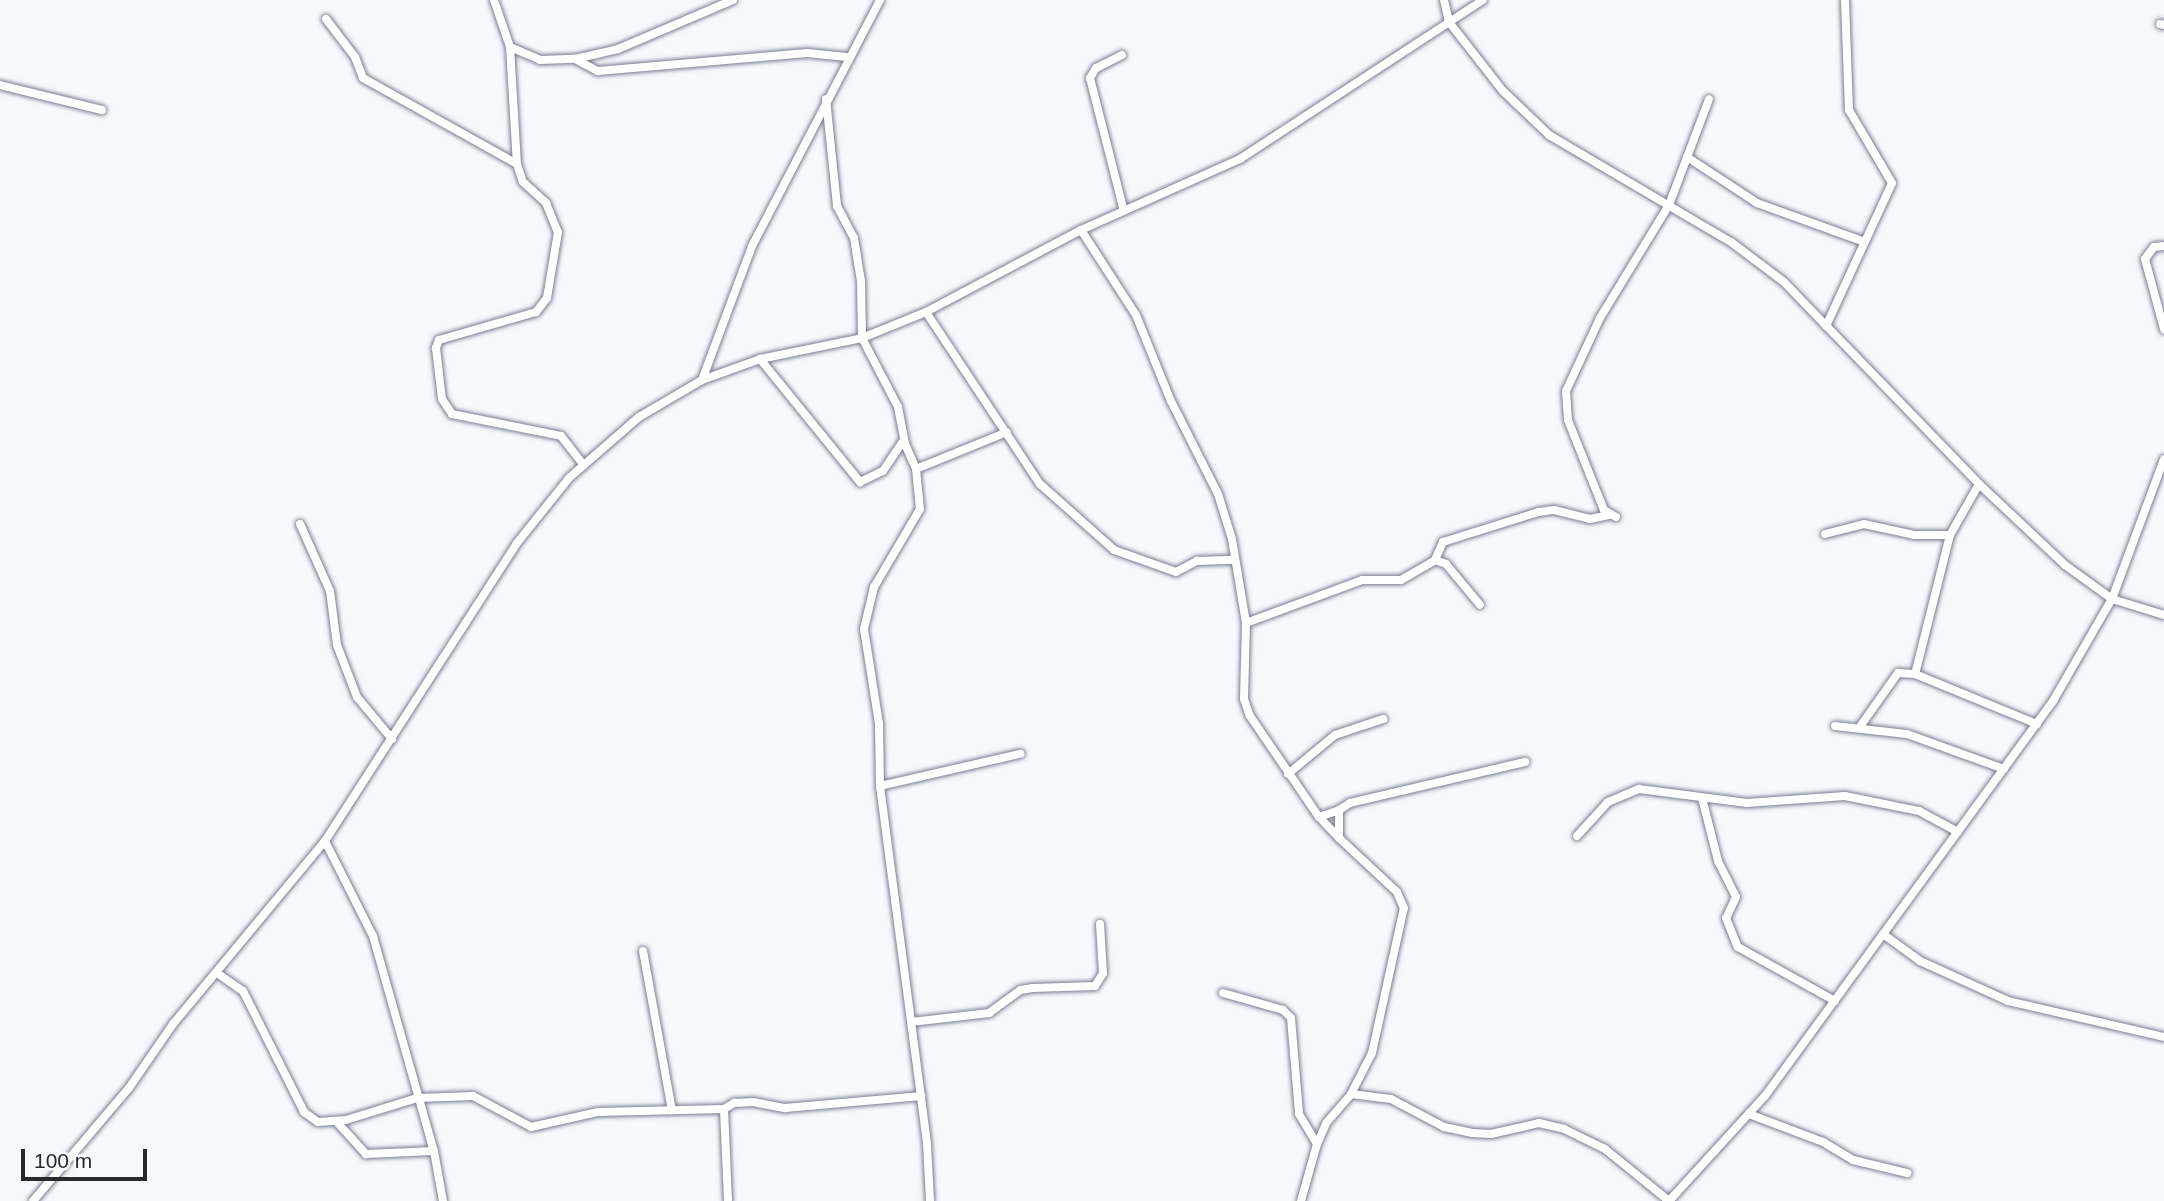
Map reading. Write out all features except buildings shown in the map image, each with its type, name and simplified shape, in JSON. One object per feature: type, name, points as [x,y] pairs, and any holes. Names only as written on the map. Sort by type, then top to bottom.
[{"type":"street","points":[[494,0],[510,47],[517,164],[523,182],[546,203],[558,232],[547,298],[536,312],[439,340],[436,348],[442,399],[452,414],[561,436],[583,464]]},
{"type":"street","points":[[510,47],[540,60],[575,59],[618,49],[733,0]]},
{"type":"street","points":[[702,380],[752,246],[847,57],[880,0]]},
{"type":"street","points":[[1444,0],[1449,22],[1503,91],[1549,135],[1669,205],[1763,266],[1826,326],[1979,484],[2065,565],[2112,599],[2164,615]]},
{"type":"street","points":[[33,1201],[129,1088],[216,973],[325,841],[517,543],[583,464],[639,417],[702,380],[760,359],[862,338],[926,312],[1081,230],[1240,159],[1483,0]]},
{"type":"street","points":[[1826,326],[1862,241],[1892,183],[1849,110],[1844,0]]},
{"type":"street","points":[[327,19],[355,57],[363,78],[517,164]]},
{"type":"street","points":[[575,59],[598,71],[807,53],[847,57]]},
{"type":"street","points":[[1122,55],[1096,68],[1090,78],[1124,211]]},
{"type":"street","points":[[0,85],[102,110]]},
{"type":"street","points":[[826,99],[837,206],[854,238],[861,281],[862,338],[898,407],[904,440],[916,469],[920,509],[888,558],[867,605],[864,629],[879,724],[880,786],[921,1096],[930,1201]]},
{"type":"street","points":[[1246,623],[1362,580],[1401,580],[1435,561],[1443,542],[1539,512],[1554,510],[1590,519],[1612,516],[1568,420],[1566,391],[1601,318],[1669,205],[1709,99]]},
{"type":"street","points":[[1687,157],[1757,203],[1862,241]]},
{"type":"street","points":[[1081,230],[1136,315],[1171,401],[1218,494],[1235,560],[1246,623],[1244,699],[1288,774],[1319,817],[1397,892],[1404,908],[1372,1053],[1351,1094],[1327,1122],[1317,1144],[1301,1201]]},
{"type":"street","points":[[2164,246],[2154,247],[2145,259],[2164,329]]},
{"type":"street","points":[[926,312],[1040,484],[1122,555],[1176,572],[1198,561],[1235,560]]},
{"type":"street","points":[[760,359],[860,482],[883,471],[904,440]]},
{"type":"street","points":[[916,469],[1007,432]]},
{"type":"street","points":[[1351,1094],[1391,1099],[1444,1127],[1472,1133],[1491,1134],[1539,1123],[1564,1129],[1605,1149],[1669,1201],[1749,1114],[2037,724],[2112,599],[2164,459]]},
{"type":"street","points":[[1916,674],[1950,535],[1979,484]]},
{"type":"street","points":[[300,524],[330,591],[337,645],[357,697],[392,739]]},
{"type":"street","points":[[1825,534],[1864,524],[1914,535],[1950,535]]},
{"type":"street","points":[[1435,561],[1446,564],[1480,605]]},
{"type":"street","points":[[1859,729],[1898,673],[1916,674],[2037,724]]},
{"type":"street","points":[[1288,774],[1335,735],[1383,719]]},
{"type":"street","points":[[1835,726],[1907,734],[2004,769]]},
{"type":"street","points":[[880,786],[1020,754]]},
{"type":"street","points":[[1319,817],[1350,803],[1524,762]]},
{"type":"street","points":[[1577,836],[1608,802],[1628,793],[1664,790],[1747,803],[1845,796],[1919,811],[1958,832]]},
{"type":"street","points":[[1702,798],[1718,861],[1736,897],[1726,918],[1738,947],[1835,1001]]},
{"type":"street","points":[[1339,810],[1339,838]]},
{"type":"street","points":[[325,841],[373,936],[433,1151],[443,1201]]},
{"type":"street","points":[[911,1022],[989,1013],[1015,994],[1032,988],[1095,986],[1103,974],[1100,924]]},
{"type":"street","points":[[1883,934],[1920,961],[2008,1001],[2164,1037]]},
{"type":"street","points":[[643,951],[672,1110]]},
{"type":"street","points":[[216,973],[243,991],[304,1112],[318,1122],[336,1121],[417,1098],[473,1096],[531,1127],[598,1112],[724,1109],[734,1102],[785,1108],[921,1096]]},
{"type":"street","points":[[1223,993],[1283,1010],[1291,1018],[1299,1114],[1317,1144]]},
{"type":"street","points":[[724,1109],[728,1201]]},
{"type":"street","points":[[1749,1114],[1823,1142],[1853,1160],[1908,1173]]},
{"type":"street","points":[[336,1121],[366,1154],[433,1151]]}]
